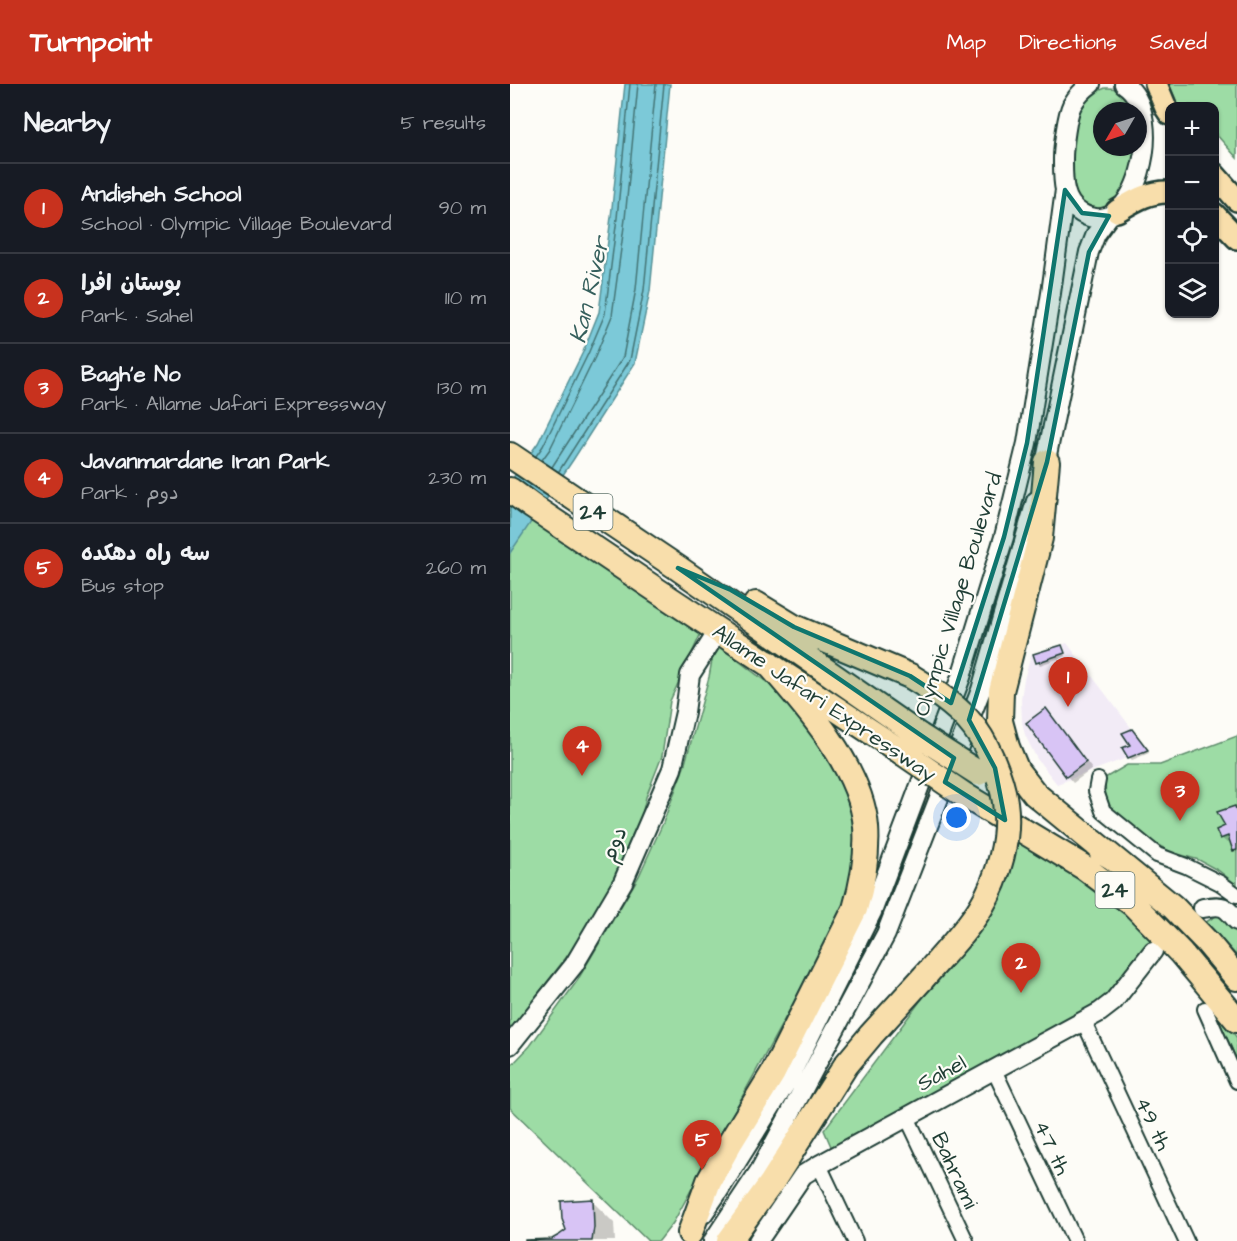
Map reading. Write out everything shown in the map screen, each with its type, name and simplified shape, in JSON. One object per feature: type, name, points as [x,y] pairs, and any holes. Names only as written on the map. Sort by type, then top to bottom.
[{"type":"highway","name":"Allame Jafari Expressway","points":[[510,455],[920,736],[1113,858],[1173,907],[1208,942],[1237,978]]},
{"type":"highway","points":[[1047,462],[1040,538],[1001,691],[1000,721],[1017,771],[1035,794],[1113,858]]},
{"type":"highway","name":"Allame Jafari Expressway","points":[[510,490],[964,795],[1085,868],[1133,904],[1181,953],[1237,1020]]},
{"type":"highway","points":[[678,568],[731,590],[794,627],[910,676],[949,702],[969,720],[985,744],[1002,785],[1005,804],[1003,853],[995,879],[981,908],[846,1065],[772,1182],[729,1241]]},
{"type":"highway","points":[[687,1237],[710,1181],[773,1072],[855,909],[863,883],[866,826],[860,799],[843,759],[808,709],[768,663]]},
{"type":"main road","name":"Olympic Village Boulevard","points":[[687,1237],[788,1080],[872,912],[961,677],[1004,537],[1027,443],[1065,190],[1063,153],[1072,105],[1073,84]]},
{"type":"main road","points":[[1072,105],[1090,84]]},
{"type":"main road","points":[[1156,84],[1165,106]]},
{"type":"main road","points":[[713,1241],[760,1170],[886,934],[981,690],[1047,462],[1089,252],[1096,234],[1130,195],[1140,173],[1144,153],[1144,118],[1129,86]]},
{"type":"main road","points":[[1219,179],[1237,200]]},
{"type":"main road","points":[[1065,190],[1074,208],[1090,218],[1098,219],[1113,214],[1147,195],[1165,192]]},
{"type":"main road","points":[[1219,218],[1237,238]]},
{"type":"main road","name":"دوم","points":[[510,1045],[574,966],[623,882],[672,769],[685,711],[690,675],[713,639]]},
{"type":"main road","points":[[1203,908],[1216,905],[1227,909],[1237,921]]},
{"type":"main road","name":"Sahel","points":[[758,1241],[803,1175],[819,1164],[1100,1012],[1113,1002],[1153,951]]},
{"type":"street","points":[[1098,780],[1095,791],[1103,811],[1156,855],[1186,866],[1237,895]]},
{"type":"street","points":[[1205,1010],[1237,1081]]},
{"type":"street","name":"49 th","points":[[1084,1022],[1186,1241]]},
{"type":"street","name":"47 th","points":[[994,1070],[1075,1241]]},
{"type":"street","name":"Bahrami","points":[[907,1117],[966,1241]]},
{"type":"street","points":[[819,1164],[855,1241]]},
{"type":"highlighted area","points":[[1065,190],[1082,213],[1109,216],[1089,252],[1047,462],[969,720],[995,768],[1005,820],[945,782],[954,758],[678,568],[731,590],[794,627],[910,676],[951,703],[1004,537],[1027,443]]},
{"type":"shaded area","points":[[1067,643],[1148,750],[1057,784],[1037,759],[1025,735],[1021,699],[1031,655]]},
{"type":"green space","points":[[1169,84],[1237,84],[1237,158],[1219,138],[1219,102],[1177,102]]},
{"type":"green space","points":[[1105,88],[1117,89],[1130,102],[1093,102],[1093,156],[1137,156],[1137,162],[1121,197],[1102,212],[1077,203],[1069,184],[1076,118],[1094,93]]},
{"type":"green space","points":[[510,500],[701,633],[670,701],[662,756],[646,797],[635,846],[585,933],[510,1030]]},
{"type":"green space","points":[[715,643],[777,690],[831,753],[860,822],[857,858],[836,925],[673,1223],[659,1241],[648,1241],[510,1108],[510,1067],[530,1046],[577,981],[639,876],[663,823],[684,767],[709,677]]},
{"type":"green space","points":[[1237,736],[1237,885],[1219,871],[1199,860],[1171,852],[1141,836],[1106,807],[1105,778],[1127,765],[1160,765]]},
{"type":"green space","points":[[1013,833],[1088,883],[1156,939],[1112,997],[833,1151],[824,1130],[930,988]]},
{"type":"green space","points":[[1219,914],[1237,930],[1237,956],[1206,922]]},
{"type":"green space","points":[[1209,999],[1237,1038],[1237,1060]]},
{"type":"water","points":[[625,84],[670,84],[650,291],[635,363],[510,553],[510,482],[538,443],[583,352],[599,312]]},
{"type":"building","points":[[1062,645],[1065,653],[1036,663],[1033,654]]},
{"type":"building","points":[[1046,708],[1086,762],[1066,777],[1026,723]]},
{"type":"building","points":[[1132,729],[1148,750],[1128,758],[1122,748],[1130,745],[1122,733]]},
{"type":"building","points":[[1235,806],[1237,850],[1233,851],[1228,836],[1220,839],[1216,830],[1225,826],[1217,812]]},
{"type":"building","points":[[593,1199],[592,1241],[525,1241],[552,1239],[566,1230],[562,1219],[561,1201]]},
{"type":"place","name":"Andisheh School","points":[[1068,707]]},
{"type":"place","name":"Javanmardane Iran Park","points":[[582,776]]},
{"type":"place","name":"Bagh'e No","points":[[1180,821]]},
{"type":"place","name":"بوستان افرا","points":[[1021,993]]},
{"type":"place","name":"سه راه دهکده","points":[[702,1170]]},
{"type":"water label","name":"Kan River","points":[[589,290]]}]
